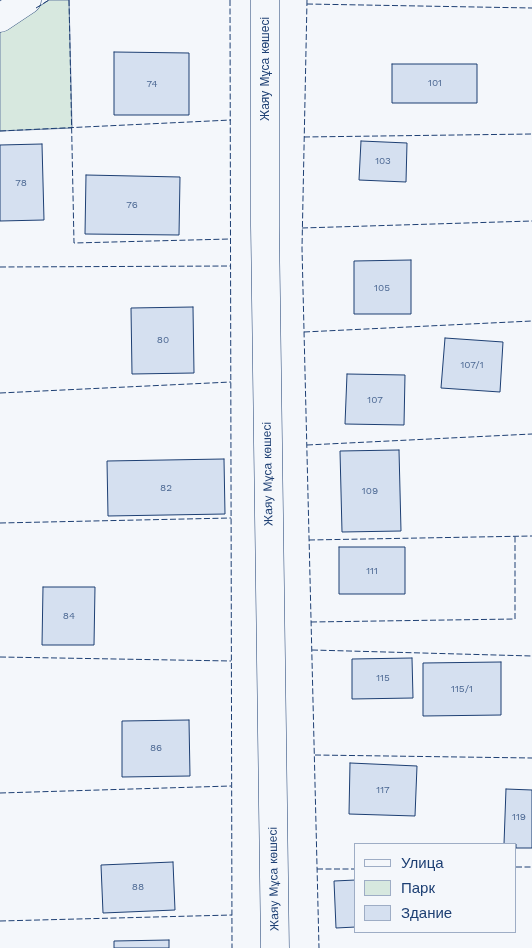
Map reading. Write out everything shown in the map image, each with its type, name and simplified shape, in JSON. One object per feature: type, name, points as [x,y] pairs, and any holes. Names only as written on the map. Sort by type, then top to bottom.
[{"type":"street","points":[[0,18],[27,0]]},
{"type":"street","name":"Жаяу Мұса көшесі","points":[[265,0],[265,226],[274,948]]},
{"type":"green space","points":[[49,0],[69,0],[72,128],[0,131],[0,32]]},
{"type":"building","points":[[114,52],[189,53],[189,115],[114,115]]},
{"type":"building","points":[[392,64],[477,64],[477,103],[392,103]]},
{"type":"building","points":[[361,141],[407,143],[406,182],[359,180]]},
{"type":"building","points":[[42,144],[44,220],[0,221],[0,145]]},
{"type":"building","points":[[86,175],[180,177],[179,235],[85,234]]},
{"type":"building","points":[[411,260],[411,314],[354,314],[354,261]]},
{"type":"building","points":[[193,307],[194,373],[132,374],[131,308]]},
{"type":"building","points":[[445,338],[503,342],[500,392],[441,388]]},
{"type":"building","points":[[347,374],[405,375],[404,425],[345,424]]},
{"type":"building","points":[[399,450],[401,531],[342,532],[340,451]]},
{"type":"building","points":[[224,459],[225,514],[108,516],[107,461]]},
{"type":"building","points":[[339,547],[405,547],[405,594],[339,594]]},
{"type":"building","points":[[43,587],[95,587],[94,645],[42,645]]},
{"type":"building","points":[[412,658],[413,698],[352,699],[352,659]]},
{"type":"building","points":[[501,662],[501,715],[423,716],[423,663]]},
{"type":"building","points":[[189,720],[190,776],[122,777],[122,721]]},
{"type":"building","points":[[350,763],[417,766],[415,816],[349,814]]},
{"type":"building","points":[[506,789],[532,790],[532,848],[517,848],[517,843],[504,843]]},
{"type":"building","points":[[173,862],[175,910],[103,913],[101,865]]},
{"type":"building","points":[[354,880],[354,927],[336,928],[334,881]]},
{"type":"building","points":[[169,940],[169,948],[114,948],[114,941]]},
{"type":"fence","points":[[36,8],[49,0]]},
{"type":"fence","points":[[69,0],[74,243],[230,239]]},
{"type":"fence","points":[[230,0],[232,948]]},
{"type":"fence","points":[[307,0],[302,248],[319,948]]},
{"type":"fence","points":[[307,4],[532,8]]},
{"type":"fence","points":[[0,131],[231,120]]},
{"type":"fence","points":[[304,137],[532,134]]},
{"type":"fence","points":[[302,228],[532,221]]},
{"type":"fence","points":[[0,267],[231,266]]},
{"type":"fence","points":[[304,332],[532,321]]},
{"type":"fence","points":[[0,393],[231,382]]},
{"type":"fence","points":[[307,445],[532,434]]},
{"type":"fence","points":[[0,523],[231,518]]},
{"type":"fence","points":[[311,622],[515,619],[515,536]]},
{"type":"fence","points":[[309,540],[532,536]]},
{"type":"fence","points":[[312,650],[532,656]]},
{"type":"fence","points":[[0,657],[231,661]]},
{"type":"fence","points":[[315,755],[532,758]]},
{"type":"fence","points":[[0,793],[231,786]]},
{"type":"fence","points":[[517,867],[532,867]]},
{"type":"fence","points":[[317,869],[354,869]]},
{"type":"fence","points":[[0,921],[232,915]]}]
